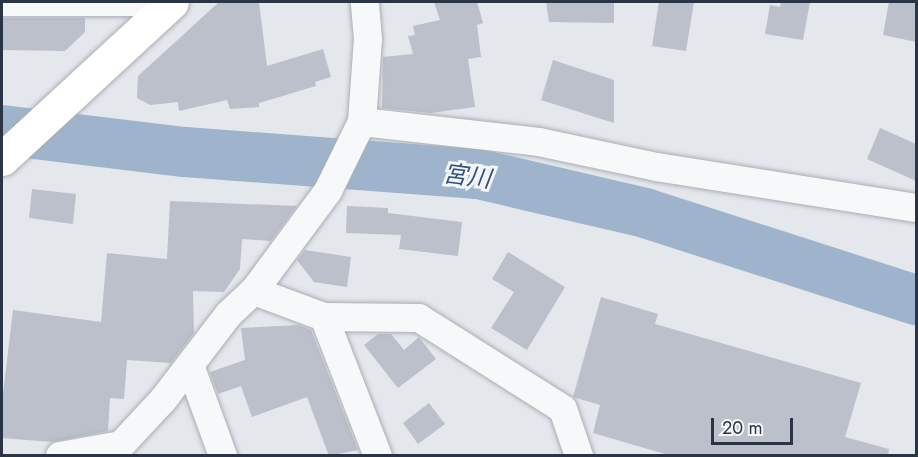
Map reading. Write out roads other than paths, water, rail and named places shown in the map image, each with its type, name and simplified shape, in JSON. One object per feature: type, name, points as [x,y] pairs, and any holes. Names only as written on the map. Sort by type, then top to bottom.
[{"type":"street","points":[[4,2],[172,2]]},
{"type":"street","points":[[2,159],[172,2]]},
{"type":"street","points":[[60,456],[121,445],[191,368],[216,330],[254,291],[328,191],[361,127],[368,39],[365,2]]},
{"type":"street","points":[[361,127],[539,142],[657,166],[916,208]]},
{"type":"street","points":[[254,291],[324,317],[419,318],[563,409],[579,456]]},
{"type":"street","points":[[324,317],[378,456]]},
{"type":"street","points":[[191,368],[223,456]]},
{"type":"waterway","name":"宮川","points":[[2,130],[185,152],[478,174],[645,213],[916,300]]}]
